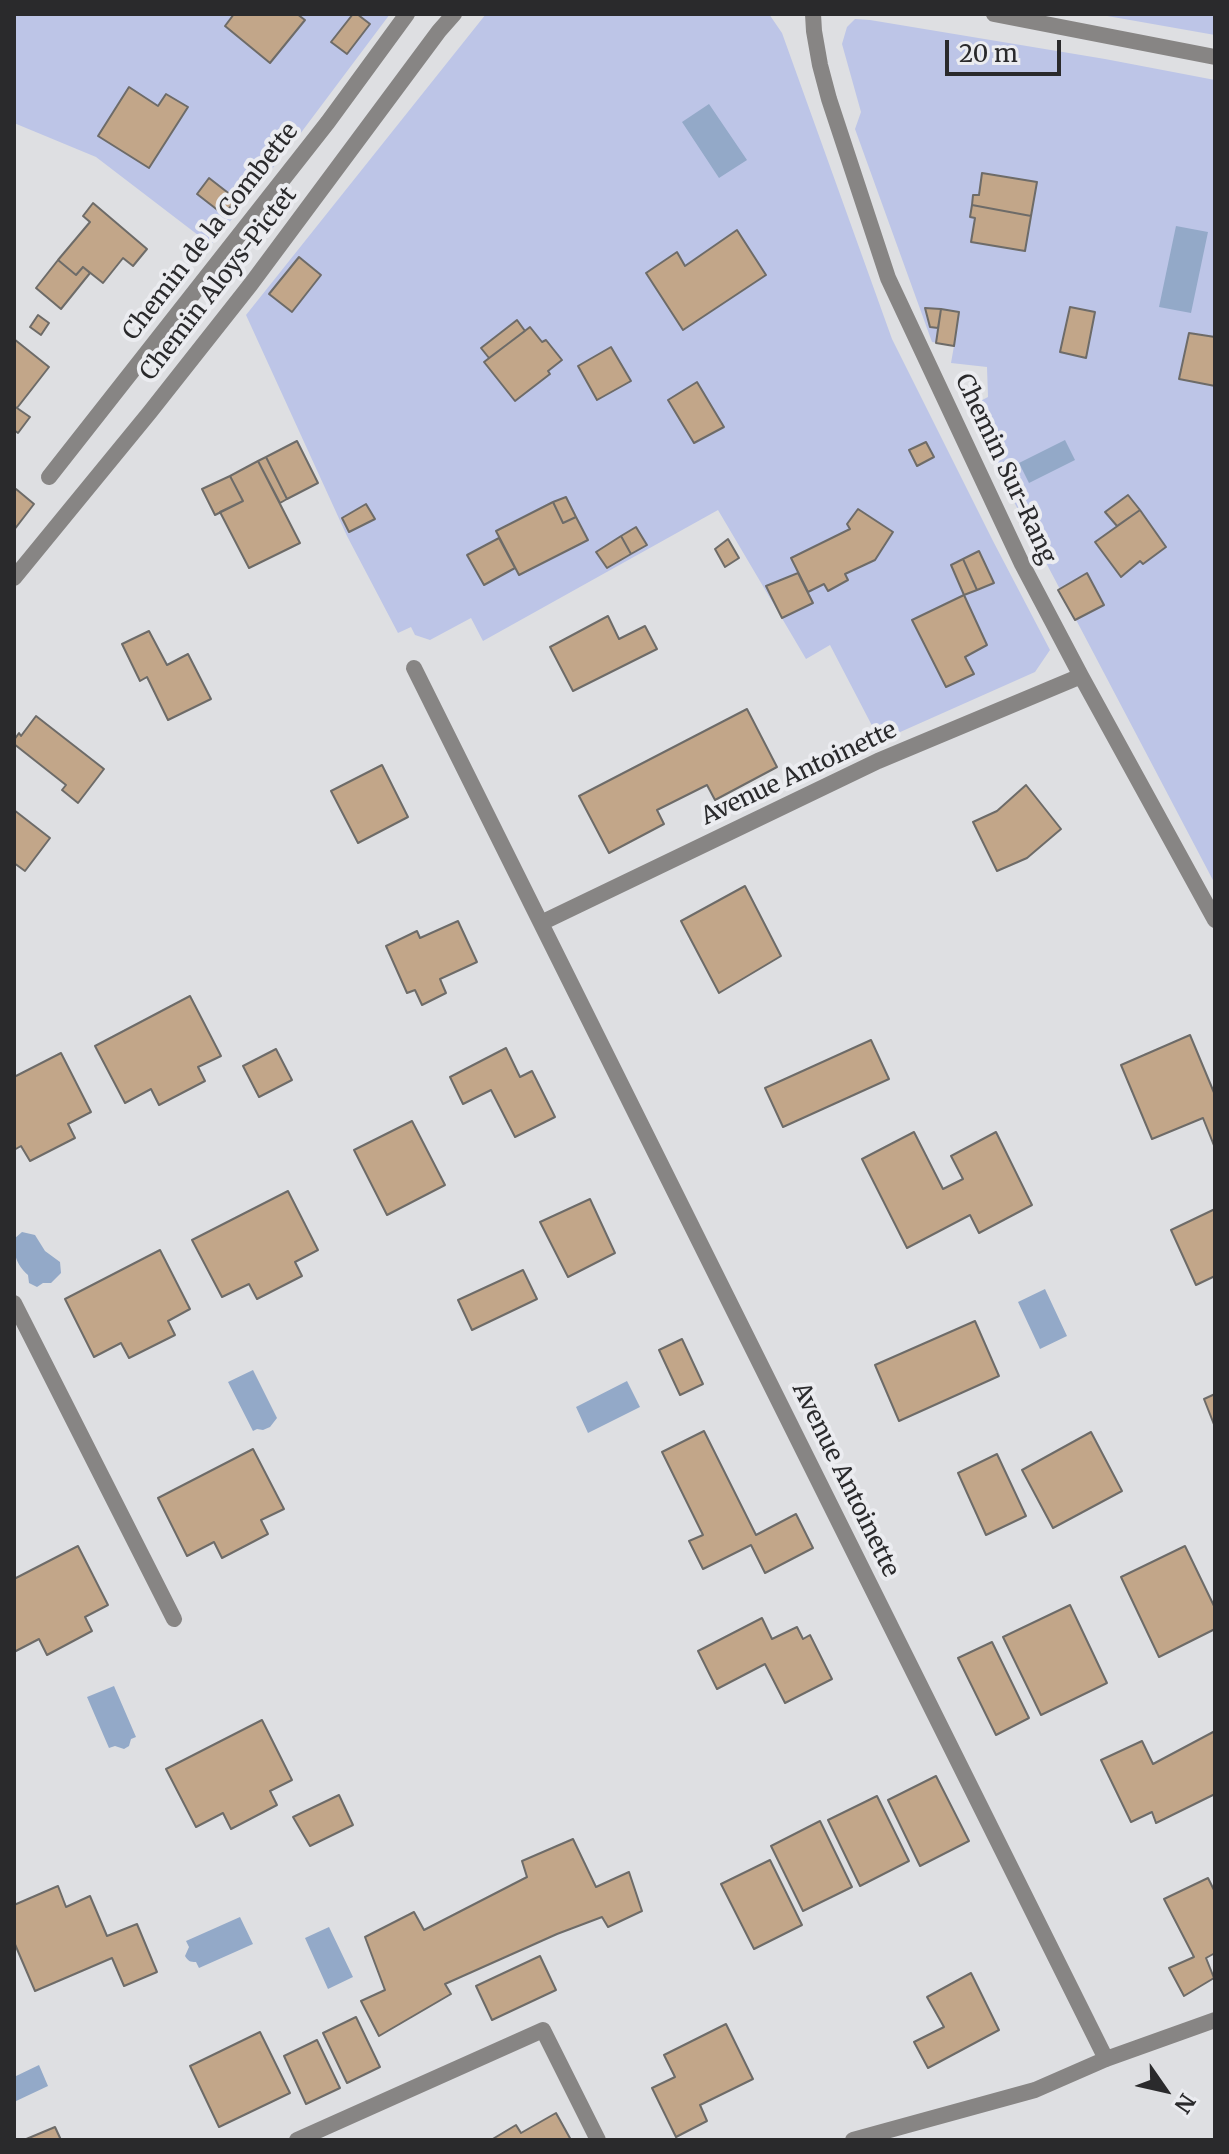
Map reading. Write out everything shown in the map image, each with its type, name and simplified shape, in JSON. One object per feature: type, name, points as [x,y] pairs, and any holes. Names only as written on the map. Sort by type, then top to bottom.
[{"type":"street","name":"Chemin de la Combette","points":[[49,477],[328,122],[407,14]]},
{"type":"street","name":"Chemin Aloys-Pictet","points":[[14,578],[251,284],[454,14]]},
{"type":"street","name":"Chemin Sur-Rang","points":[[813,14],[820,65],[829,99],[888,278],[1022,564],[1214,915]]},
{"type":"street","points":[[994,14],[1215,57]]},
{"type":"street","name":"Avenue Antoinette","points":[[414,668],[1106,2059]]},
{"type":"street","name":"Avenue Antoinette","points":[[541,923],[878,761],[1081,676]]},
{"type":"street","points":[[14,1303],[174,1619]]},
{"type":"street","points":[[853,2140],[1035,2090],[1106,2059],[1215,2020]]},
{"type":"street","points":[[297,2140],[543,2030],[598,2140]]},
{"type":"shaded area","points":[[14,14],[390,14],[211,245],[96,157],[14,123]]},
{"type":"shaded area","points":[[486,14],[769,14],[782,33],[892,339],[1050,650],[1035,672],[880,741],[830,645],[806,659],[718,510],[483,641],[471,618],[430,640],[415,635],[411,627],[398,633],[347,536],[246,315]]},
{"type":"shaded area","points":[[1096,14],[1215,14],[1215,35]]},
{"type":"shaded area","points":[[855,19],[1215,80],[1215,884],[967,408],[988,397],[987,367],[951,363],[954,346],[932,342],[855,129],[861,112],[842,44],[847,27]]},
{"type":"shaded area","points":[[709,104],[747,160],[719,178],[682,122]]},
{"type":"shaded area","points":[[1176,226],[1208,232],[1191,313],[1159,307]]},
{"type":"shaded area","points":[[1065,440],[1075,460],[1029,483],[1019,463]]},
{"type":"shaded area","points":[[22,1232],[35,1235],[45,1251],[60,1262],[61,1273],[51,1283],[37,1287],[29,1283],[28,1275],[18,1263],[14,1250],[14,1239]]},
{"type":"shaded area","points":[[1045,1289],[1067,1336],[1040,1349],[1018,1302]]},
{"type":"shaded area","points":[[253,1370],[277,1418],[270,1427],[253,1431],[228,1382]]},
{"type":"shaded area","points":[[627,1381],[640,1407],[588,1433],[576,1407]]},
{"type":"shaded area","points":[[114,1686],[136,1737],[124,1749],[109,1748],[87,1697]]},
{"type":"shaded area","points":[[240,1917],[253,1944],[199,1968],[196,1962],[186,1958],[189,1947],[186,1941]]},
{"type":"shaded area","points":[[329,1927],[353,1977],[328,1989],[305,1938]]},
{"type":"shaded area","points":[[39,2065],[48,2086],[14,2102],[14,2077]]},
{"type":"building","points":[[234,14],[297,14],[305,20],[270,63],[225,26]]},
{"type":"building","points":[[353,14],[370,24],[347,54],[331,42]]},
{"type":"building","points":[[129,87],[158,106],[166,94],[188,107],[149,168],[98,136]]},
{"type":"building","points":[[982,173],[1037,182],[1031,216],[972,205],[973,195],[979,195]]},
{"type":"building","points":[[209,178],[236,199],[224,215],[197,194]]},
{"type":"building","points":[[93,203],[147,249],[133,266],[123,258],[103,283],[83,267],[76,275],[58,260],[90,222],[83,216]]},
{"type":"building","points":[[972,205],[1031,216],[1025,251],[971,242],[975,218],[970,217]]},
{"type":"building","points":[[737,230],[766,275],[683,330],[646,273],[677,252],[685,266]]},
{"type":"building","points":[[299,257],[321,275],[292,312],[269,294]]},
{"type":"building","points":[[58,260],[76,275],[83,267],[90,273],[61,309],[36,288]]},
{"type":"building","points":[[1070,307],[1095,312],[1086,358],[1060,352]]},
{"type":"building","points":[[925,308],[941,309],[938,328],[930,327]]},
{"type":"building","points":[[941,309],[959,312],[954,346],[936,343]]},
{"type":"building","points":[[38,315],[49,323],[41,335],[30,327]]},
{"type":"building","points":[[517,320],[525,331],[489,358],[481,348]]},
{"type":"building","points":[[530,327],[542,342],[546,340],[562,360],[548,371],[550,374],[515,401],[484,362]]},
{"type":"building","points":[[1189,333],[1215,337],[1215,386],[1179,379]]},
{"type":"building","points":[[14,339],[49,367],[17,408],[14,406]]},
{"type":"building","points":[[611,347],[631,381],[597,400],[578,366]]},
{"type":"building","points":[[697,382],[724,427],[694,443],[668,400]]},
{"type":"building","points":[[14,406],[30,417],[18,433],[14,430]]},
{"type":"building","points":[[297,441],[318,483],[287,499],[266,457]]},
{"type":"building","points":[[926,442],[934,457],[917,466],[909,450]]},
{"type":"building","points":[[266,457],[287,499],[280,503],[258,461]]},
{"type":"building","points":[[258,461],[300,543],[249,568],[220,512],[243,501],[230,476]]},
{"type":"building","points":[[230,476],[243,501],[215,515],[202,489]]},
{"type":"building","points":[[16,489],[34,504],[14,530],[14,492]]},
{"type":"building","points":[[1128,495],[1140,510],[1117,526],[1105,512]]},
{"type":"building","points":[[566,497],[576,517],[563,523],[553,502]]},
{"type":"building","points":[[553,502],[563,523],[576,517],[588,540],[519,575],[496,531]]},
{"type":"building","points":[[366,504],[375,519],[349,532],[342,518]]},
{"type":"building","points":[[858,509],[893,532],[875,560],[845,574],[848,580],[828,591],[824,584],[808,592],[791,558],[850,529],[847,524]]},
{"type":"building","points":[[1140,510],[1166,547],[1143,564],[1140,561],[1121,577],[1095,542]]},
{"type":"building","points":[[636,527],[647,545],[631,554],[621,536]]},
{"type":"building","points":[[621,536],[631,554],[607,568],[596,552]]},
{"type":"building","points":[[499,538],[515,568],[484,585],[467,555]]},
{"type":"building","points":[[728,539],[739,558],[725,567],[715,549]]},
{"type":"building","points":[[979,551],[994,583],[977,590],[963,559]]},
{"type":"building","points":[[963,559],[977,590],[964,595],[951,565]]},
{"type":"building","points":[[798,573],[813,603],[782,618],[766,586]]},
{"type":"building","points":[[1087,573],[1104,605],[1075,620],[1058,590]]},
{"type":"building","points":[[964,595],[987,645],[965,657],[974,674],[946,687],[912,620]]},
{"type":"building","points":[[608,616],[619,639],[645,626],[657,649],[573,691],[550,647]]},
{"type":"building","points":[[149,631],[167,665],[188,654],[211,699],[168,720],[147,677],[140,681],[122,644]]},
{"type":"building","points":[[747,709],[777,767],[715,800],[707,785],[657,810],[664,824],[609,853],[579,796]]},
{"type":"building","points":[[36,716],[104,769],[78,803],[62,790],[66,785],[14,744],[19,733],[21,736]]},
{"type":"building","points":[[382,765],[408,817],[358,843],[331,791]]},
{"type":"building","points":[[1026,785],[1061,829],[1027,858],[997,871],[973,822],[997,811]]},
{"type":"building","points":[[14,810],[50,838],[25,871],[14,863]]},
{"type":"building","points":[[745,886],[781,956],[719,993],[681,921]]},
{"type":"building","points":[[458,921],[477,962],[440,979],[446,993],[422,1005],[415,990],[407,993],[386,946],[417,931],[420,938]]},
{"type":"building","points":[[190,996],[221,1056],[198,1067],[205,1081],[159,1105],[151,1089],[125,1103],[95,1046]]},
{"type":"building","points":[[1190,1035],[1215,1095],[1215,1148],[1203,1118],[1152,1139],[1121,1065]]},
{"type":"building","points":[[871,1040],[889,1079],[783,1127],[765,1088]]},
{"type":"building","points":[[506,1048],[520,1077],[532,1071],[555,1117],[515,1137],[491,1090],[463,1104],[450,1077]]},
{"type":"building","points":[[276,1049],[292,1080],[259,1097],[243,1066]]},
{"type":"building","points":[[61,1053],[91,1112],[68,1124],[75,1138],[30,1161],[21,1146],[14,1150],[14,1077]]},
{"type":"building","points":[[412,1121],[445,1185],[387,1215],[354,1150]]},
{"type":"building","points":[[914,1132],[943,1189],[963,1179],[951,1156],[996,1132],[1032,1205],[979,1233],[970,1215],[907,1248],[862,1159]]},
{"type":"building","points":[[288,1191],[318,1250],[295,1262],[302,1276],[257,1299],[249,1284],[222,1297],[192,1240]]},
{"type":"building","points":[[590,1199],[615,1253],[568,1277],[540,1222]]},
{"type":"building","points":[[1215,1209],[1215,1276],[1196,1285],[1171,1230]]},
{"type":"building","points":[[160,1250],[190,1309],[168,1321],[175,1335],[129,1358],[121,1343],[94,1357],[65,1299]]},
{"type":"building","points":[[523,1270],[537,1299],[472,1330],[458,1300]]},
{"type":"building","points":[[975,1321],[999,1376],[899,1421],[875,1365]]},
{"type":"building","points":[[682,1339],[703,1384],[680,1395],[659,1350]]},
{"type":"building","points":[[1215,1394],[1215,1427],[1204,1399]]},
{"type":"building","points":[[704,1431],[756,1535],[796,1514],[813,1548],[765,1573],[751,1545],[703,1569],[689,1541],[703,1535],[662,1452]]},
{"type":"building","points":[[1091,1432],[1122,1491],[1053,1528],[1022,1470]]},
{"type":"building","points":[[253,1449],[284,1509],[261,1520],[268,1534],[222,1558],[214,1542],[187,1556],[158,1498]]},
{"type":"building","points":[[997,1454],[1026,1516],[986,1535],[958,1473]]},
{"type":"building","points":[[78,1546],[108,1605],[85,1617],[92,1631],[47,1655],[39,1639],[14,1652],[14,1579]]},
{"type":"building","points":[[1185,1546],[1215,1608],[1215,1629],[1159,1657],[1121,1577]]},
{"type":"building","points":[[1070,1605],[1107,1683],[1041,1715],[1003,1637]]},
{"type":"building","points":[[762,1618],[772,1639],[797,1627],[803,1639],[810,1635],[832,1679],[785,1703],[765,1664],[717,1689],[698,1651]]},
{"type":"building","points":[[992,1642],[1029,1718],[996,1735],[958,1658]]},
{"type":"building","points":[[262,1720],[292,1780],[270,1791],[277,1805],[231,1829],[223,1813],[196,1827],[166,1769]]},
{"type":"building","points":[[1215,1731],[1215,1794],[1156,1823],[1152,1812],[1131,1822],[1101,1760],[1142,1741],[1153,1764]]},
{"type":"building","points":[[936,1776],[969,1841],[920,1866],[888,1800]]},
{"type":"building","points":[[339,1795],[353,1825],[310,1846],[293,1817]]},
{"type":"building","points":[[877,1796],[909,1861],[860,1886],[828,1820]]},
{"type":"building","points":[[820,1821],[852,1887],[803,1911],[771,1846]]},
{"type":"building","points":[[573,1839],[596,1887],[629,1872],[642,1911],[608,1927],[602,1917],[445,1984],[451,1994],[379,2036],[361,2001],[385,1990],[365,1937],[414,1912],[424,1930],[527,1877],[522,1861]]},
{"type":"building","points":[[770,1860],[802,1925],[754,1949],[721,1884]]},
{"type":"building","points":[[1208,1878],[1215,1892],[1215,1953],[1206,1958],[1214,1978],[1184,1996],[1169,1968],[1194,1957],[1164,1899]]},
{"type":"building","points":[[58,1886],[66,1907],[90,1896],[107,1936],[137,1924],[157,1972],[124,1986],[112,1958],[35,1991],[14,1942],[14,1905]]},
{"type":"building","points":[[540,1956],[556,1990],[492,2020],[476,1986]]},
{"type":"building","points":[[971,1973],[999,2030],[928,2068],[914,2042],[944,2027],[927,1997]]},
{"type":"building","points":[[356,2017],[380,2067],[347,2083],[323,2033]]},
{"type":"building","points":[[726,2024],[753,2079],[700,2105],[707,2121],[676,2137],[652,2088],[675,2077],[664,2055]]},
{"type":"building","points":[[260,2032],[290,2093],[219,2127],[190,2066]]},
{"type":"building","points":[[317,2040],[340,2088],[306,2104],[284,2056]]},
{"type":"building","points":[[556,2113],[571,2140],[491,2140],[516,2125],[521,2133]]},
{"type":"building","points":[[55,2127],[61,2140],[24,2140]]}]
